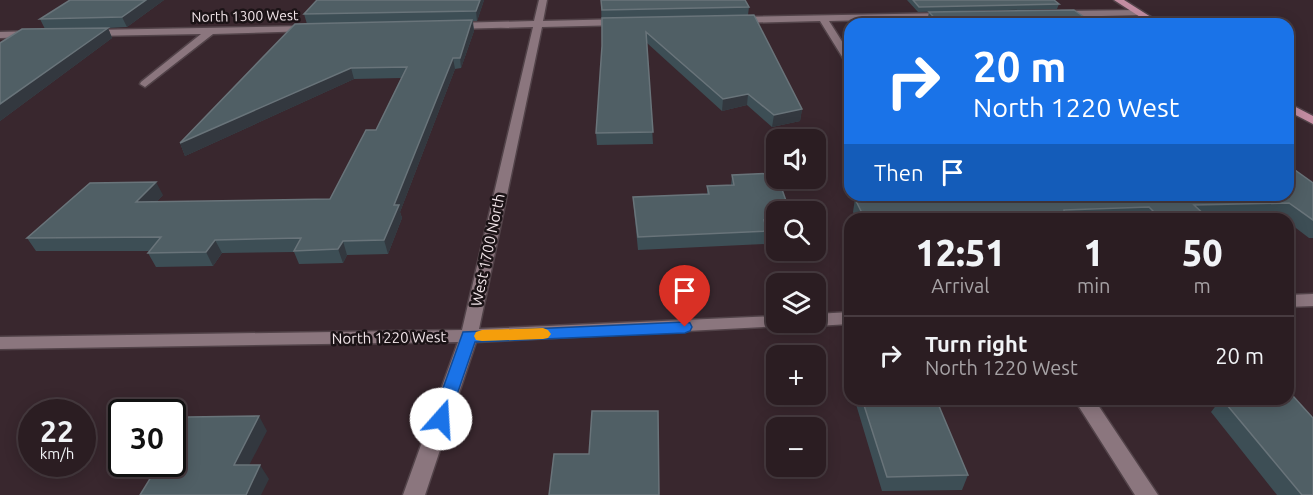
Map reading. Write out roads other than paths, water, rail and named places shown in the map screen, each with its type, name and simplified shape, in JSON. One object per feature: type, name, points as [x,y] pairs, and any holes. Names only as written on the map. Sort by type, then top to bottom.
[{"type":"main road","points":[[1118,0],[1147,18]]},
{"type":"main road","points":[[1294,110],[1313,121]]},
{"type":"street","name":"West 1700 North","points":[[414,495],[469,336],[543,0]]},
{"type":"street","points":[[1055,14],[1139,13]]},
{"type":"street","points":[[870,18],[963,16]]},
{"type":"street","points":[[824,19],[844,51]]},
{"type":"street","points":[[731,20],[844,19]]},
{"type":"street","points":[[448,26],[638,22]]},
{"type":"street","name":"North 1300 West","points":[[82,33],[317,28]]},
{"type":"street","points":[[145,84],[210,31]]},
{"type":"street","points":[[0,34],[47,34]]},
{"type":"street","points":[[1294,301],[1313,300]]},
{"type":"street","points":[[826,319],[844,318]]},
{"type":"street","name":"North 1220 West","points":[[0,343],[469,336],[766,322]]},
{"type":"street","points":[[1088,405],[1147,495]]}]
